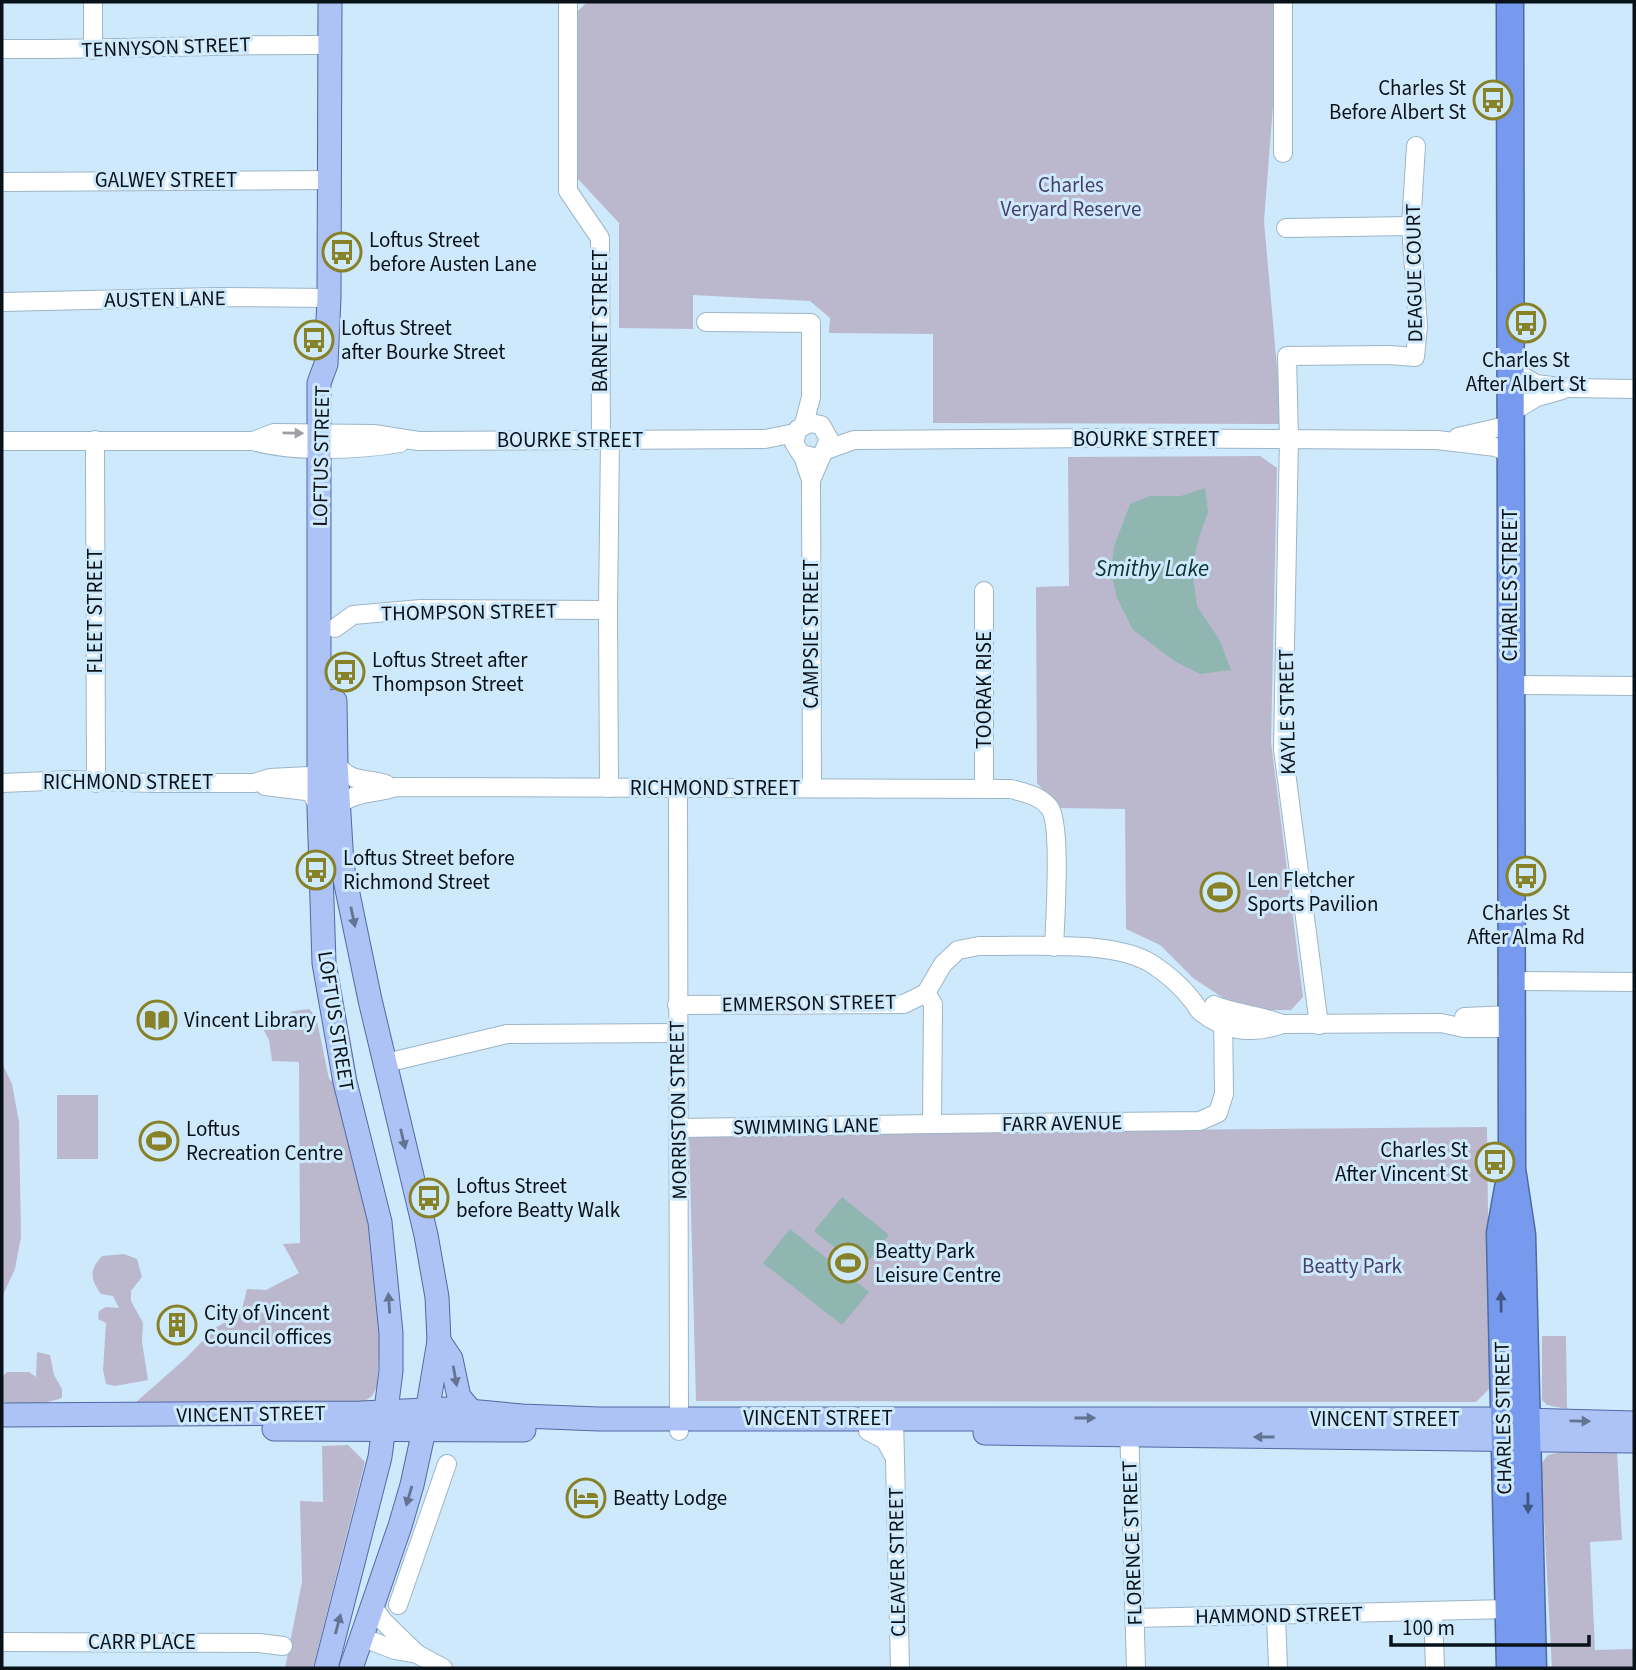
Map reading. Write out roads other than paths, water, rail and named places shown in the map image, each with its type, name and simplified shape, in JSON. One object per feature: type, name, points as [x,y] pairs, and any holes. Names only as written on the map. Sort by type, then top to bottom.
[{"type":"highway","name":"CHARLES STREET","points":[[1510,2],[1512,1169],[1500,1233],[1533,1668]]},
{"type":"highway","name":"CHARLES STREET","points":[[1510,1668],[1508,1609],[1515,1429]]},
{"type":"main road","name":"LOFTUS STREET","points":[[330,2],[329,298],[326,364],[334,385],[327,441],[330,771]]},
{"type":"main road","name":"LOFTUS STREET","points":[[326,1668],[380,1457],[391,1333],[380,1222],[345,1082],[326,979],[335,628],[327,441]]},
{"type":"main road","name":"LOFTUS STREET","points":[[329,807],[433,1272],[439,1341],[426,1420],[400,1526],[351,1668]]},
{"type":"main road","points":[[439,1341],[452,1359],[460,1396],[471,1410]]},
{"type":"main road","name":"VINCENT STREET","points":[[426,1420],[471,1410],[679,1425],[1515,1429],[1634,1423]]},
{"type":"main road","name":"VINCENT STREET","points":[[2,1415],[385,1421]]},
{"type":"main road","name":"VINCENT STREET","points":[[2,1428],[253,1428],[426,1420],[868,1431],[894,1424]]},
{"type":"main road","name":"VINCENT STREET","points":[[1515,1429],[1634,1441]]},
{"type":"street","points":[[93,2],[93,50]]},
{"type":"street","name":"BARNET STREET","points":[[568,2],[568,191],[600,238],[606,440],[609,788]]},
{"type":"street","points":[[1283,2],[1283,153]]},
{"type":"street","name":"TENNYSON STREET","points":[[2,49],[93,50],[219,44],[331,45]]},
{"type":"street","name":"DEAGUE COURT","points":[[1287,356],[1415,357],[1418,326],[1411,226],[1416,146]]},
{"type":"street","name":"GALWEY STREET","points":[[2,182],[330,180]]},
{"type":"street","points":[[1286,228],[1411,226]]},
{"type":"street","name":"AUSTEN LANE","points":[[2,302],[218,297],[329,298]]},
{"type":"street","points":[[706,322],[811,323],[811,428],[794,443],[812,453],[829,439],[811,428]]},
{"type":"street","name":"KAYLE STREET","points":[[1287,356],[1289,439],[1283,749],[1319,1025]]},
{"type":"street","points":[[1510,369],[1536,384],[1569,388],[1634,389]]},
{"type":"street","name":"BOURKE STREET","points":[[1437,440],[1471,436],[1510,419],[1536,397],[1569,388]]},
{"type":"street","name":"BOURKE STREET","points":[[2,442],[253,441],[273,447],[374,434],[418,441],[765,439],[811,428],[854,440],[1437,440],[1496,447],[1511,454]]},
{"type":"street","name":"BOURKE STREET","points":[[765,439],[812,453],[854,440]]},
{"type":"street","name":"FLEET STREET","points":[[95,440],[96,783]]},
{"type":"street","name":"CAMPSIE STREET","points":[[811,788],[812,453]]},
{"type":"street","name":"TOORAK RISE","points":[[984,591],[984,789]]},
{"type":"street","name":"THOMPSON STREET","points":[[335,628],[353,615],[421,609],[608,610]]},
{"type":"street","points":[[1510,685],[1634,686]]},
{"type":"street","name":"RICHMOND STREET","points":[[2,783],[71,780],[96,783],[254,783],[270,778],[341,771],[354,779],[381,782],[396,787]]},
{"type":"street","name":"RICHMOND STREET","points":[[254,783],[270,788],[306,792],[329,807],[361,793],[380,792],[396,787],[1011,789],[1035,795],[1051,808],[1056,829],[1054,947]]},
{"type":"street","name":"MORRISTON STREET","points":[[678,789],[679,1425]]},
{"type":"street","name":"EMMERSON STREET","points":[[677,1005],[904,1004],[926,993],[943,964],[958,950],[979,946],[1109,948],[1132,954],[1152,964],[1193,1000],[1223,1018],[1254,1031],[1282,1024],[1441,1023],[1465,1016],[1511,1021]]},
{"type":"street","points":[[1510,981],[1634,982]]},
{"type":"street","points":[[926,993],[933,1004],[932,1124]]},
{"type":"street","name":"FARR AVENUE","points":[[932,1124],[1200,1121],[1218,1113],[1224,1094],[1223,1018]]},
{"type":"street","points":[[386,1063],[507,1034],[677,1033]]},
{"type":"street","name":"SWIMMING LANE","points":[[679,1128],[932,1124]]},
{"type":"street","name":"CLEAVER STREET","points":[[894,1424],[900,1668]]},
{"type":"street","name":"FLORENCE STREET","points":[[1129,1427],[1136,1668]]},
{"type":"street","name":"CLEAVER STREET","points":[[868,1431],[885,1440],[894,1456]]},
{"type":"street","points":[[398,1605],[447,1465]]},
{"type":"street","points":[[400,1526],[423,1534]]},
{"type":"street","points":[[372,1605],[383,1621],[417,1654],[443,1668]]},
{"type":"street","name":"HAMMOND STREET","points":[[1135,1618],[1508,1609]]},
{"type":"street","points":[[1433,1611],[1435,1668]]},
{"type":"street","points":[[1276,1615],[1278,1668]]},
{"type":"street","points":[[361,1637],[395,1650],[417,1654]]},
{"type":"street","name":"CARR PLACE","points":[[2,1642],[259,1643],[283,1646]]},
{"type":"water","name":"Smithy Lake","points":[[1205,488],[1208,512],[1192,568],[1197,606],[1220,641],[1231,670],[1200,674],[1176,662],[1133,630],[1117,598],[1111,572],[1114,547],[1130,504],[1149,496],[1181,496]]},
{"type":"water","points":[[842,1197],[889,1235],[862,1269],[814,1231]]},
{"type":"water","points":[[790,1229],[869,1292],[842,1325],[763,1263]]},
{"type":"place","name":"Charles St Before Albert St","points":[[1493,100]]},
{"type":"place","name":"Loftus Street before Austen Lane","points":[[342,252]]},
{"type":"place","name":"Charles St After Albert St","points":[[1526,323]]},
{"type":"place","name":"Loftus Street after Bourke Street","points":[[314,340]]},
{"type":"place","name":"Loftus Street after Thompson Street","points":[[345,672]]},
{"type":"place","name":"Loftus Street before Richmond Street","points":[[316,870]]},
{"type":"place","name":"Charles St After Alma Rd","points":[[1526,876]]},
{"type":"place","name":"Len Fletcher Sports Pavilion","points":[[1220,892]]},
{"type":"place","name":"Vincent Library","points":[[157,1020]]},
{"type":"place","name":"Loftus Recreation Centre","points":[[159,1141]]},
{"type":"place","name":"Charles St After Vincent St","points":[[1495,1162]]},
{"type":"place","name":"Loftus Street before Beatty Walk","points":[[429,1198]]},
{"type":"place","name":"Beatty Park Leisure Centre","points":[[848,1263]]},
{"type":"place","name":"City of Vincent Council offices","points":[[177,1325]]},
{"type":"place","name":"Beatty Lodge","points":[[586,1498]]},
{"type":"park label","name":"Charles Veryard Reserve","points":[[1071,197]]},
{"type":"park label","name":"Beatty Park","points":[[1352,1266]]}]
